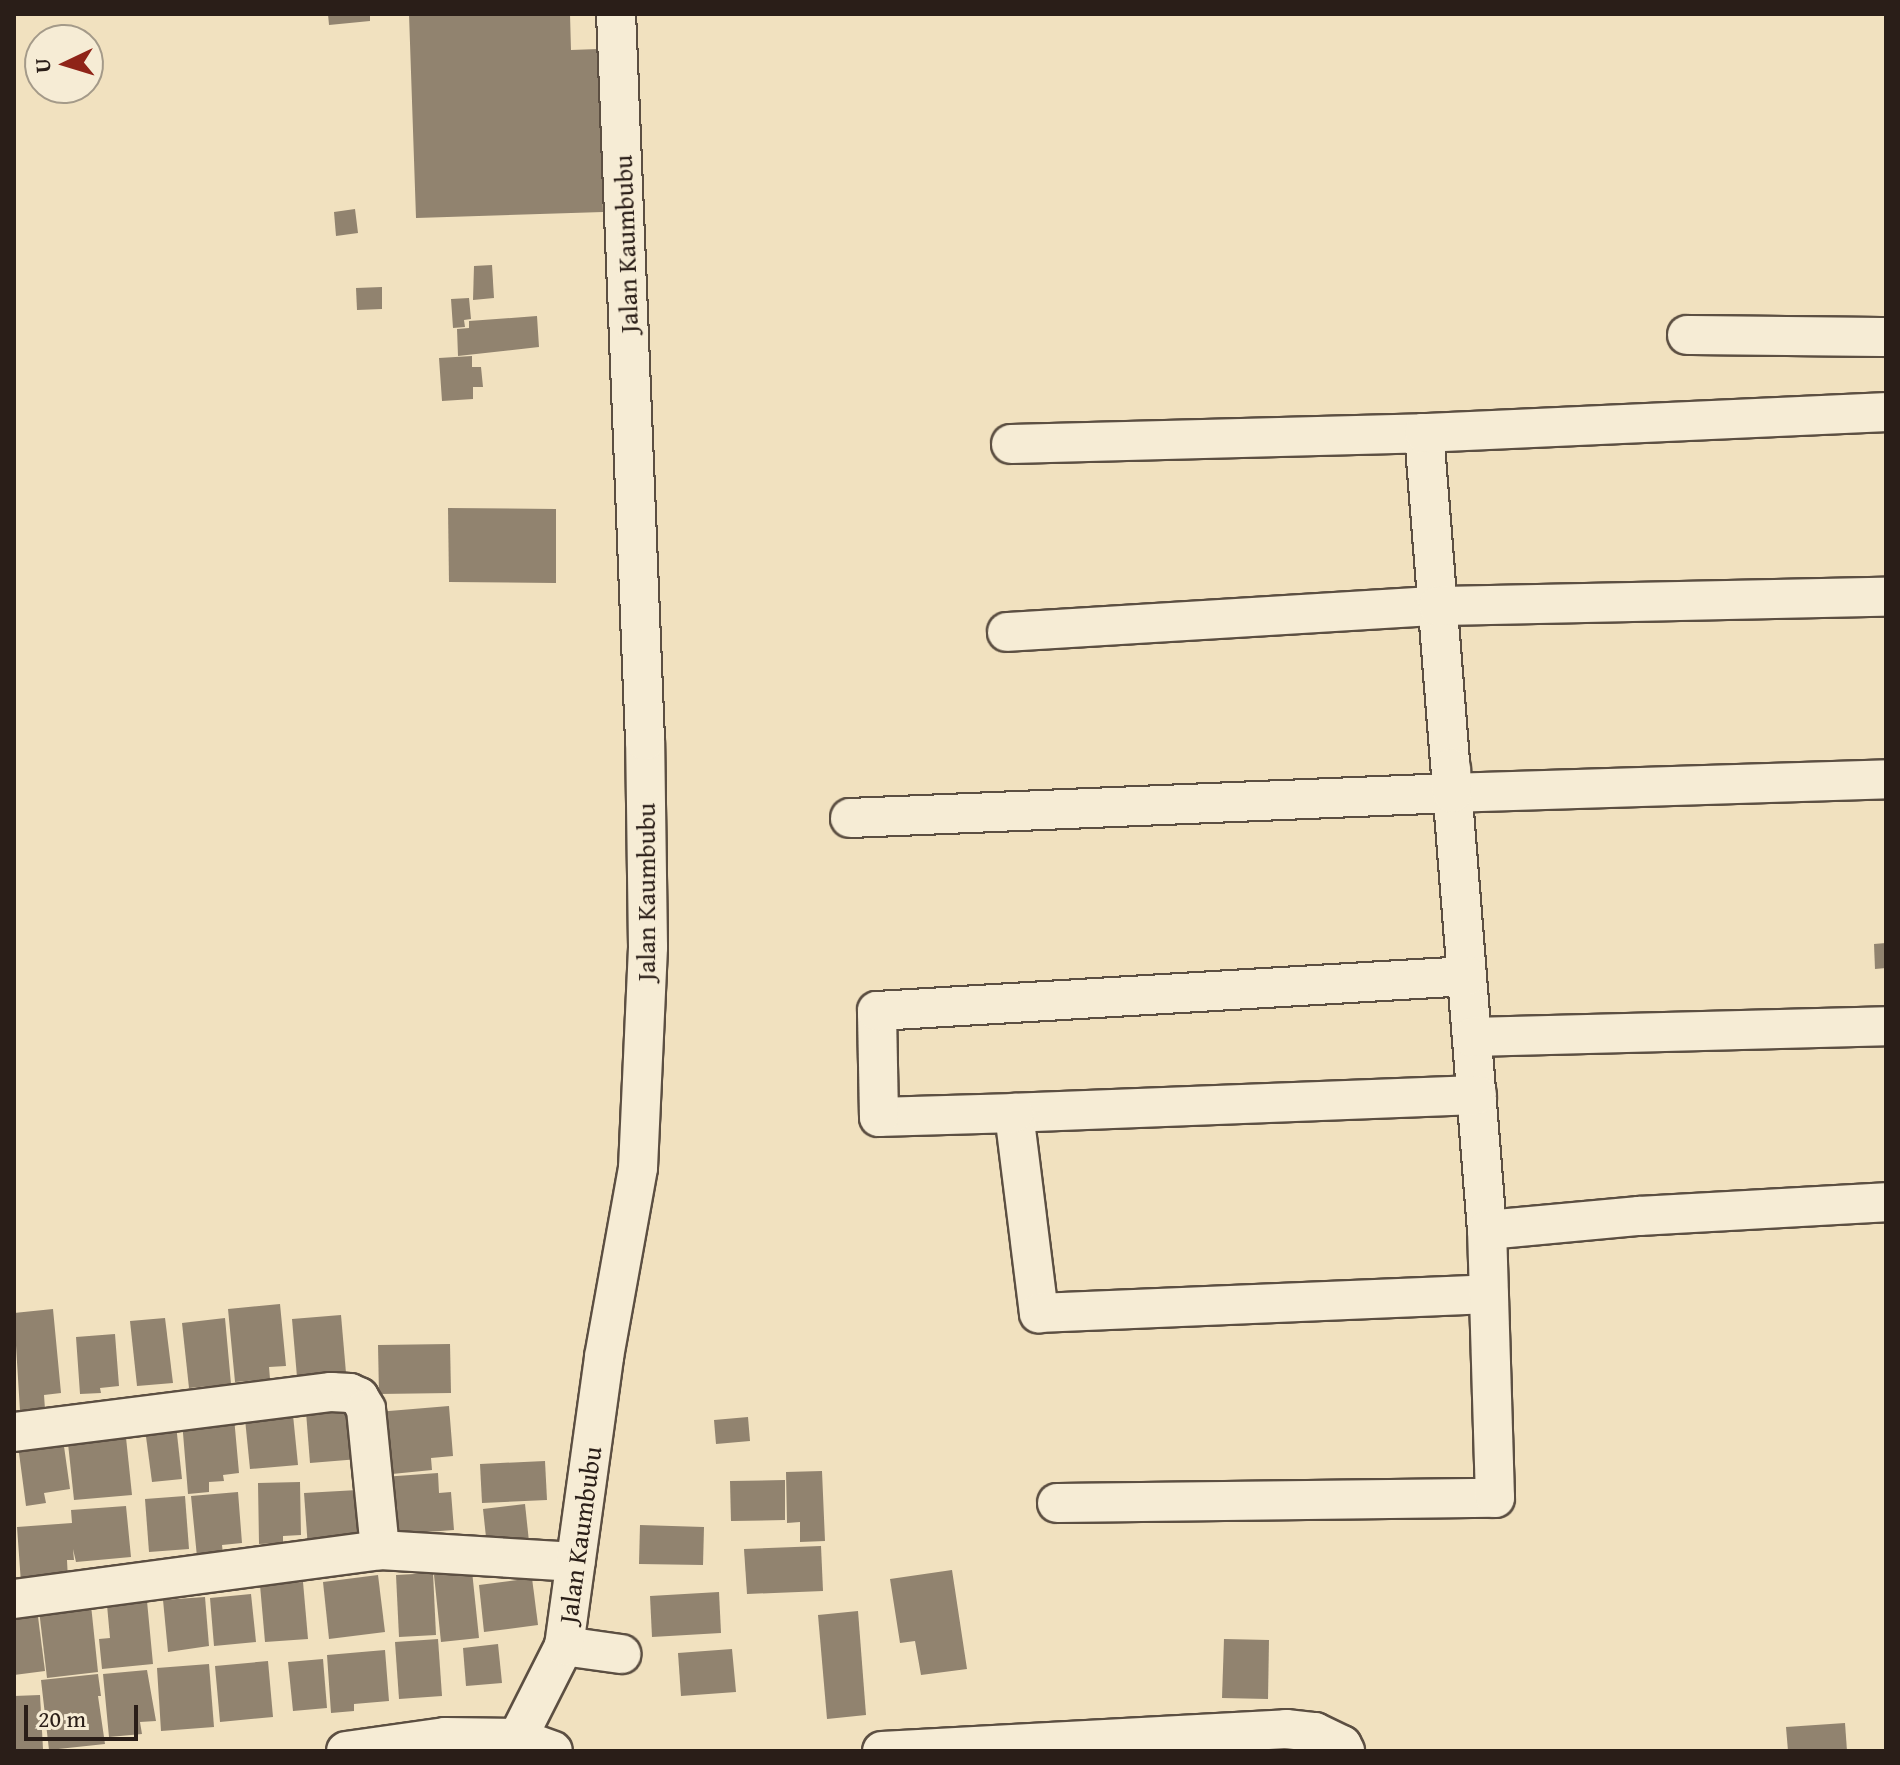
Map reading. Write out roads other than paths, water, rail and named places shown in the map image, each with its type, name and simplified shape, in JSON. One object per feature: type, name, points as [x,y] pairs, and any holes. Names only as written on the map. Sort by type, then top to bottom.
[{"type":"street","name":"Jalan Kaumbubu","points":[[514,1745],[564,1646],[604,1357],[638,1168],[648,947],[645,741],[616,14]]},
{"type":"street","points":[[1687,335],[1886,337]]},
{"type":"street","points":[[1011,444],[1424,433],[1886,412]]},
{"type":"street","points":[[1057,1503],[1495,1498],[1487,1230],[1424,433]]},
{"type":"street","points":[[1007,632],[1438,606],[1886,597]]},
{"type":"street","points":[[850,818],[1886,779]]},
{"type":"street","points":[[1467,976],[877,1011],[879,1117],[1477,1095]]},
{"type":"street","points":[[1472,1037],[1886,1026]]},
{"type":"street","points":[[1014,1113],[1039,1313],[1489,1294]]},
{"type":"street","points":[[1487,1230],[1639,1216],[1886,1202]]},
{"type":"street","points":[[14,1432],[331,1392],[350,1393],[359,1397],[366,1409],[380,1550]]},
{"type":"street","points":[[14,1599],[380,1550],[576,1562]]},
{"type":"street","points":[[564,1646],[621,1654]]},
{"type":"street","points":[[882,1751],[1286,1729],[1315,1732],[1342,1745],[1345,1751]]},
{"type":"street","points":[[346,1751],[445,1737],[553,1751]]}]
